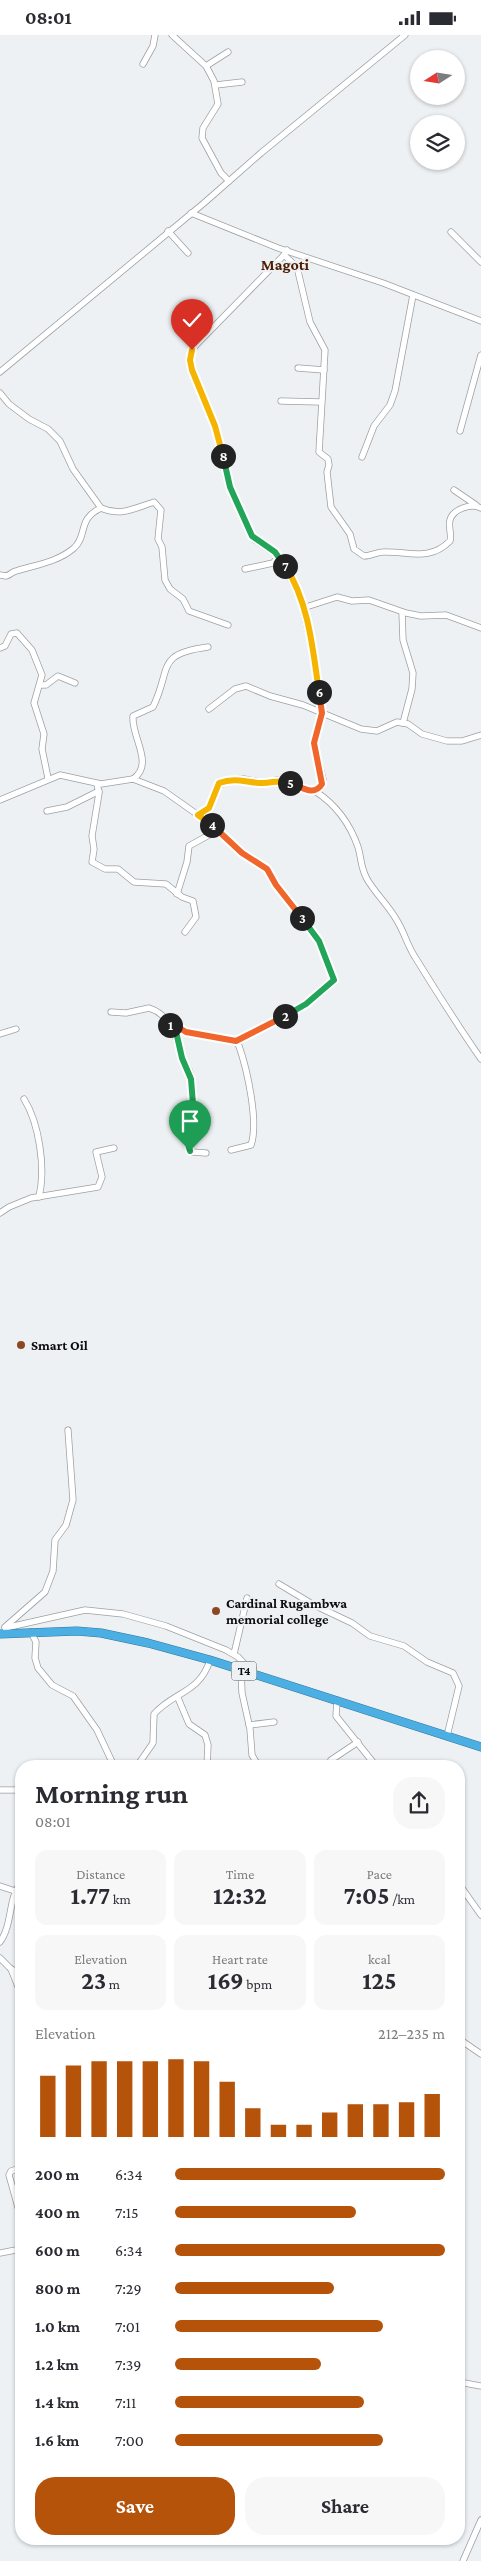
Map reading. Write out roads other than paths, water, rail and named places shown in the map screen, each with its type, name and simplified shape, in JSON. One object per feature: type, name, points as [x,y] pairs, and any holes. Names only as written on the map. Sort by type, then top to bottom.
[{"type":"highway","name":"T4","points":[[2,1632],[101,1633],[210,1660],[481,1747]]},
{"type":"street","points":[[172,35],[206,66],[216,85],[218,104],[203,128],[202,138],[221,173],[229,181]]},
{"type":"street","points":[[0,372],[405,35]]},
{"type":"street","points":[[143,64],[156,36]]},
{"type":"street","points":[[206,66],[228,52]]},
{"type":"street","points":[[216,85],[242,82]]},
{"type":"street","points":[[191,213],[285,252],[414,295],[481,321]]},
{"type":"street","points":[[168,231],[188,253]]},
{"type":"street","points":[[451,232],[481,262]]},
{"type":"street","points":[[285,252],[299,270],[310,322],[324,346],[319,452],[328,459],[330,465],[327,472],[329,503],[336,517],[350,534],[353,548],[361,555],[369,556],[384,552],[412,555],[431,554],[450,541],[450,520],[453,515],[466,507],[479,507]]},
{"type":"street","points":[[285,252],[197,344],[192,350],[190,360],[217,432],[230,487],[255,540],[279,556],[295,584],[303,608],[312,647],[322,713],[314,743],[323,782],[321,787],[315,791]]},
{"type":"street","points":[[362,457],[374,426],[390,405],[396,391],[414,295]]},
{"type":"street","points":[[460,431],[481,355]]},
{"type":"street","points":[[298,368],[324,370]]},
{"type":"street","points":[[0,393],[10,404],[29,419],[48,429],[60,441],[71,465],[101,508]]},
{"type":"street","points":[[281,401],[321,401]]},
{"type":"street","points":[[454,490],[479,507]]},
{"type":"street","points":[[0,575],[6,576],[14,571],[51,560],[70,551],[76,546],[86,519],[91,513],[101,508],[122,513],[154,502],[157,503],[161,510],[158,539],[162,547],[162,561],[166,584],[183,599],[189,611],[228,625]]},
{"type":"street","points":[[245,569],[270,564],[279,556]]},
{"type":"street","points":[[303,608],[337,597],[352,601],[369,600],[402,612],[420,616],[446,615],[481,628]]},
{"type":"street","points":[[402,612],[404,640],[413,673],[412,689],[402,723]]},
{"type":"street","points":[[0,648],[5,646],[11,634],[17,633],[36,657],[42,675],[34,703],[44,734],[42,749],[48,778]]},
{"type":"street","points":[[132,779],[138,775],[142,767],[133,716],[153,707],[165,672],[174,656],[190,650],[208,647]]},
{"type":"street","points":[[40,685],[46,685],[58,676],[75,683]]},
{"type":"street","points":[[209,709],[235,689],[246,686],[361,729],[377,731],[390,724],[408,723],[422,734],[447,741],[462,741],[481,735]]},
{"type":"street","points":[[0,800],[25,791],[48,778],[60,775],[97,783],[132,779],[164,791],[218,830],[242,853],[268,870],[276,885],[317,938],[334,980],[291,1013],[236,1041],[186,1032],[168,1021],[149,1005],[126,1013],[111,1012]]},
{"type":"street","points":[[198,815],[209,808],[217,786],[224,781],[244,779],[265,783],[282,781],[315,791],[328,799],[338,810],[357,845],[360,866],[366,878],[397,920],[415,958],[432,981],[451,1016],[481,1059]]},
{"type":"street","points":[[97,783],[99,791],[92,835],[94,849],[92,862],[105,869],[118,869],[134,882],[166,883],[194,904],[196,917],[185,932]]},
{"type":"street","points":[[47,811],[67,807],[99,791]]},
{"type":"street","points":[[177,893],[188,862],[190,846],[218,830]]},
{"type":"street","points":[[168,1021],[177,1036],[182,1058],[191,1079],[193,1104],[187,1133],[188,1149],[192,1152],[206,1153]]},
{"type":"street","points":[[0,1034],[16,1029]]},
{"type":"street","points":[[231,1150],[251,1145],[253,1133],[248,1082],[242,1053],[236,1041]]},
{"type":"street","points":[[24,1099],[35,1120],[42,1160],[39,1197]]},
{"type":"street","points":[[0,1213],[19,1203],[39,1197],[98,1187],[102,1177],[97,1152],[114,1148]]},
{"type":"street","points":[[2,1632],[45,1592],[53,1571],[55,1540],[66,1525],[73,1500],[68,1429]]},
{"type":"street","points":[[279,1584],[314,1605],[352,1623],[370,1637],[404,1646],[427,1661],[453,1673],[459,1686],[446,1736]]},
{"type":"street","points":[[234,1654],[247,1598]]},
{"type":"street","points":[[2,1632],[67,1613],[101,1611],[166,1626],[234,1654],[254,1674]]},
{"type":"street","points":[[31,1632],[36,1646],[35,1658],[38,1669],[52,1685],[73,1696],[97,1730],[111,1760]]},
{"type":"street","points":[[142,1760],[153,1743],[154,1714],[159,1708],[178,1698],[202,1677],[210,1660]]},
{"type":"street","points":[[241,1670],[244,1706],[249,1725],[252,1755],[255,1760]]},
{"type":"street","points":[[178,1698],[189,1725],[205,1735],[208,1745],[207,1760]]},
{"type":"street","points":[[337,1700],[336,1716],[372,1760]]},
{"type":"street","points":[[249,1725],[274,1722]]},
{"type":"street","points":[[331,1760],[358,1742]]},
{"type":"street","points":[[0,1790],[15,1790]]},
{"type":"street","points":[[0,1886],[15,1891],[10,1923],[0,1942]]},
{"type":"street","points":[[465,1892],[481,1915]]},
{"type":"street","points":[[0,1958],[15,1971]]},
{"type":"street","points":[[11,1969],[15,1979]]},
{"type":"street","points":[[465,2043],[481,2054]]},
{"type":"street","points":[[15,2170],[11,2171],[9,2175],[15,2196]]},
{"type":"street","points":[[0,2253],[15,2250]]},
{"type":"street","points":[[465,2383],[481,2386]]},
{"type":"street","points":[[463,2561],[481,2520]]},
{"type":"place","name":"Smart Oil","points":[[21,1345]]},
{"type":"place","name":"Cardinal Rugambwa memorial college","points":[[216,1611]]},
{"type":"district","name":"Magoti","points":[[285,264]]}]
